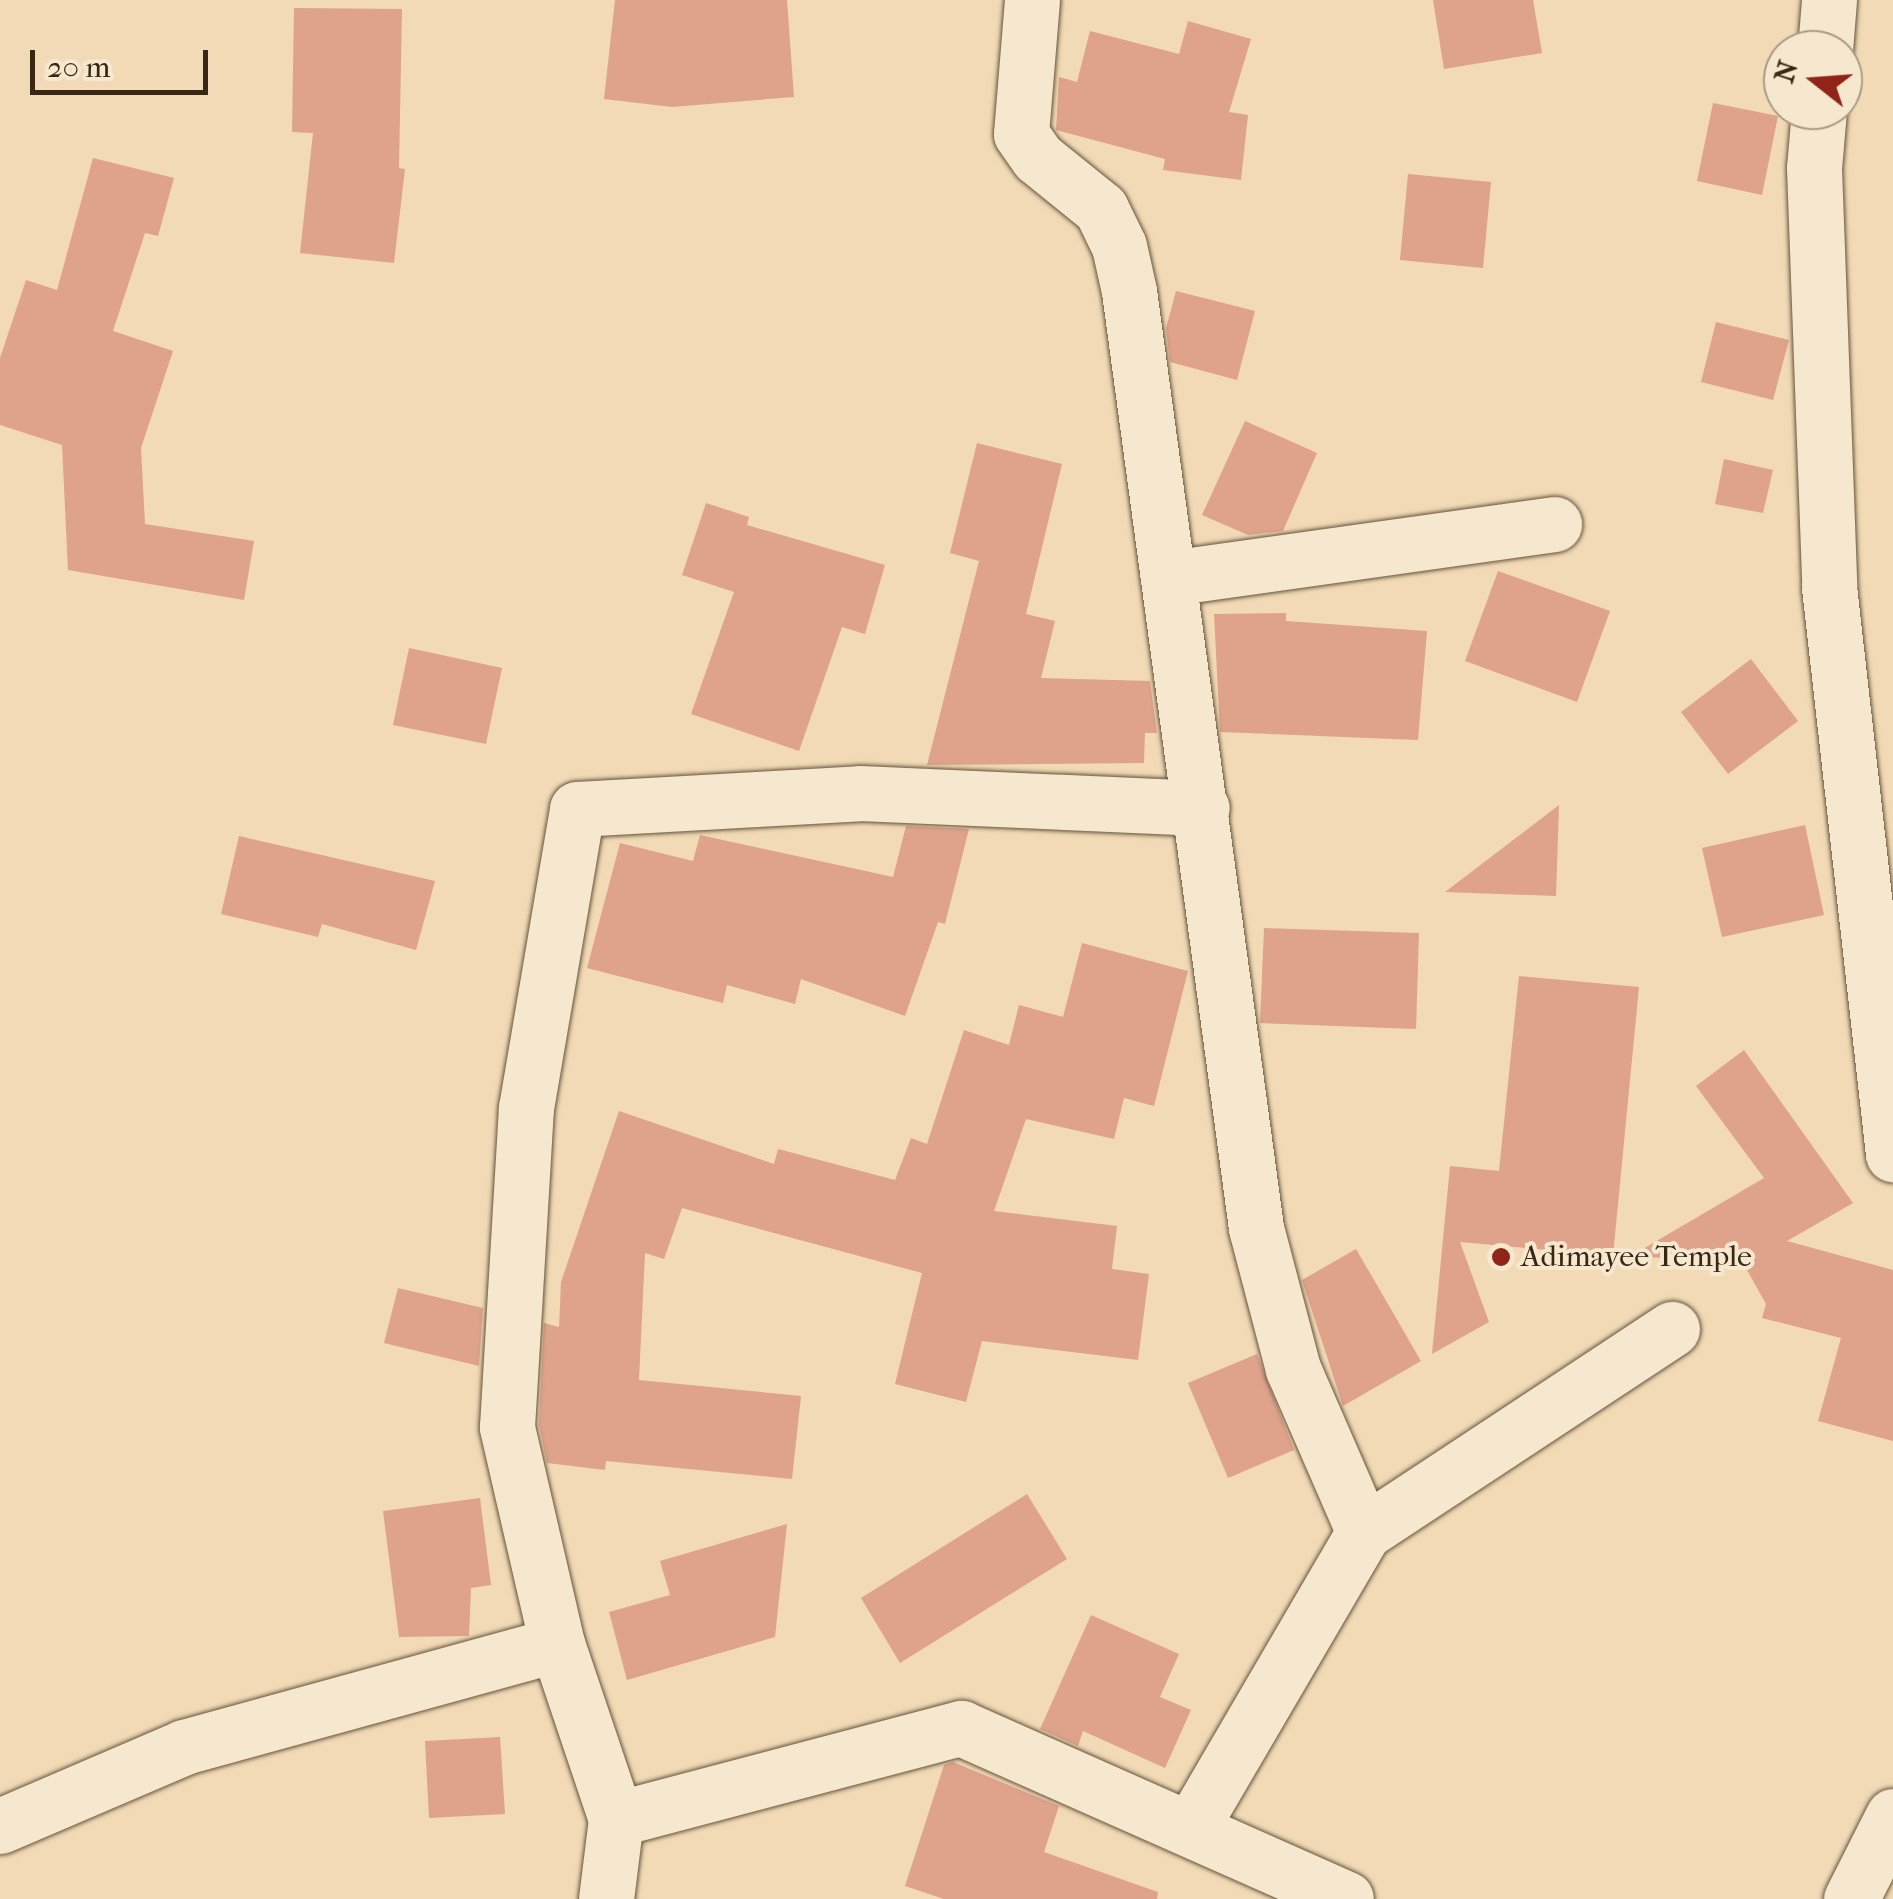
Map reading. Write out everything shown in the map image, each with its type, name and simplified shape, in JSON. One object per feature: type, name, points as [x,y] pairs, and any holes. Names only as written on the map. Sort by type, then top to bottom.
[{"type":"street","points":[[1032,0],[1021,134],[1038,158],[1100,210],[1120,246],[1202,808],[1256,1228],[1294,1369],[1364,1532]]},
{"type":"street","points":[[1827,30],[1829,0]]},
{"type":"street","points":[[1818,130],[1814,168],[1829,587],[1893,1154]]},
{"type":"street","points":[[1170,578],[1554,524]]},
{"type":"street","points":[[606,1899],[616,1819],[557,1644],[507,1427],[526,1108],[578,810],[860,792],[1202,808]]},
{"type":"street","points":[[1192,1826],[1364,1532],[1672,1330]]},
{"type":"street","points":[[0,1826],[184,1747],[557,1644]]},
{"type":"street","points":[[616,1819],[960,1728],[1192,1826],[1346,1899]]},
{"type":"street","points":[[1851,1899],[1893,1816]]},
{"type":"building","points":[[615,0],[787,0],[794,97],[672,107],[604,99]]},
{"type":"building","points":[[1433,0],[1533,0],[1542,53],[1444,69]]},
{"type":"building","points":[[294,8],[402,9],[399,168],[405,169],[394,263],[300,253],[313,133],[292,132]]},
{"type":"building","points":[[1188,21],[1251,39],[1229,112],[1248,115],[1241,180],[1163,170],[1165,159],[1056,130],[1059,77],[1077,82],[1090,31],[1179,54]]},
{"type":"building","points":[[1713,103],[1763,113],[1763,130],[1775,130],[1762,195],[1697,181]]},
{"type":"building","points":[[93,158],[174,178],[158,236],[145,233],[113,331],[173,351],[141,448],[145,524],[254,541],[244,600],[68,570],[62,445],[0,425],[0,358],[26,280],[57,290]]},
{"type":"building","points":[[1408,174],[1491,182],[1483,268],[1400,260]]},
{"type":"building","points":[[1176,291],[1255,311],[1237,380],[1170,362],[1166,328]]},
{"type":"building","points":[[1716,322],[1789,340],[1773,400],[1701,382]]},
{"type":"building","points":[[1245,421],[1317,453],[1283,531],[1248,535],[1202,515]]},
{"type":"building","points":[[977,443],[1062,464],[1026,614],[1055,621],[1041,678],[1150,681],[1157,733],[1145,733],[1144,763],[927,765],[979,561],[950,553]]},
{"type":"building","points":[[1724,459],[1773,470],[1763,513],[1715,504]]},
{"type":"building","points":[[706,503],[749,517],[747,525],[885,565],[865,634],[842,627],[799,751],[691,714],[734,592],[682,575]]},
{"type":"building","points":[[1498,571],[1610,611],[1577,702],[1465,661]]},
{"type":"building","points":[[1286,613],[1286,621],[1427,631],[1418,740],[1220,732],[1214,614]]},
{"type":"building","points":[[409,648],[502,668],[486,744],[393,725]]},
{"type":"building","points":[[1751,659],[1798,721],[1728,774],[1681,712]]},
{"type":"building","points":[[1559,805],[1556,896],[1445,892]]},
{"type":"building","points":[[1805,825],[1824,915],[1722,937],[1702,848]]},
{"type":"building","points":[[906,826],[969,829],[945,924],[938,922],[905,1016],[801,979],[795,1004],[727,985],[723,1003],[587,968],[620,843],[693,861],[700,835],[893,877]]},
{"type":"building","points":[[239,836],[435,881],[416,950],[322,924],[318,937],[221,914]]},
{"type":"building","points":[[1264,928],[1419,933],[1416,1029],[1260,1023]]},
{"type":"building","points":[[1082,943],[1188,971],[1154,1106],[1124,1098],[1114,1139],[1026,1119],[994,1211],[1117,1226],[1112,1269],[1149,1274],[1138,1360],[982,1341],[966,1402],[895,1384],[922,1273],[682,1208],[664,1259],[645,1253],[639,1380],[801,1396],[792,1479],[606,1461],[605,1470],[547,1463],[539,1425],[544,1323],[559,1327],[561,1282],[619,1111],[774,1164],[778,1149],[895,1180],[911,1138],[927,1144],[964,1030],[1009,1045],[1019,1005],[1063,1017]]},
{"type":"building","points":[[1519,976],[1639,987],[1613,1256],[1460,1242],[1489,1322],[1432,1354],[1450,1166],[1499,1171]]},
{"type":"building","points":[[1744,1050],[1853,1203],[1787,1241],[1893,1270],[1893,1441],[1818,1421],[1841,1338],[1762,1318],[1766,1304],[1743,1263],[1631,1256],[1764,1178],[1696,1086]]},
{"type":"building","points":[[1356,1249],[1421,1361],[1343,1406],[1302,1280]]},
{"type":"building","points":[[398,1288],[483,1308],[479,1366],[384,1343]]},
{"type":"building","points":[[1257,1354],[1294,1450],[1228,1478],[1188,1383]]},
{"type":"building","points":[[1027,1494],[1067,1559],[900,1663],[861,1598]]},
{"type":"building","points":[[480,1498],[491,1585],[471,1588],[469,1636],[399,1637],[383,1511]]},
{"type":"building","points":[[787,1524],[775,1637],[627,1680],[609,1612],[670,1595],[660,1561]]},
{"type":"building","points":[[1091,1615],[1179,1654],[1160,1697],[1191,1710],[1165,1768],[1083,1731],[1078,1746],[1040,1729]]},
{"type":"building","points":[[500,1737],[505,1814],[429,1818],[425,1741]]},
{"type":"building","points":[[953,1762],[1059,1806],[1044,1852],[1158,1892],[1157,1899],[944,1899],[905,1886],[944,1765]]},
{"type":"place","name":"Adimayee Temple","points":[[1501,1257]]}]
